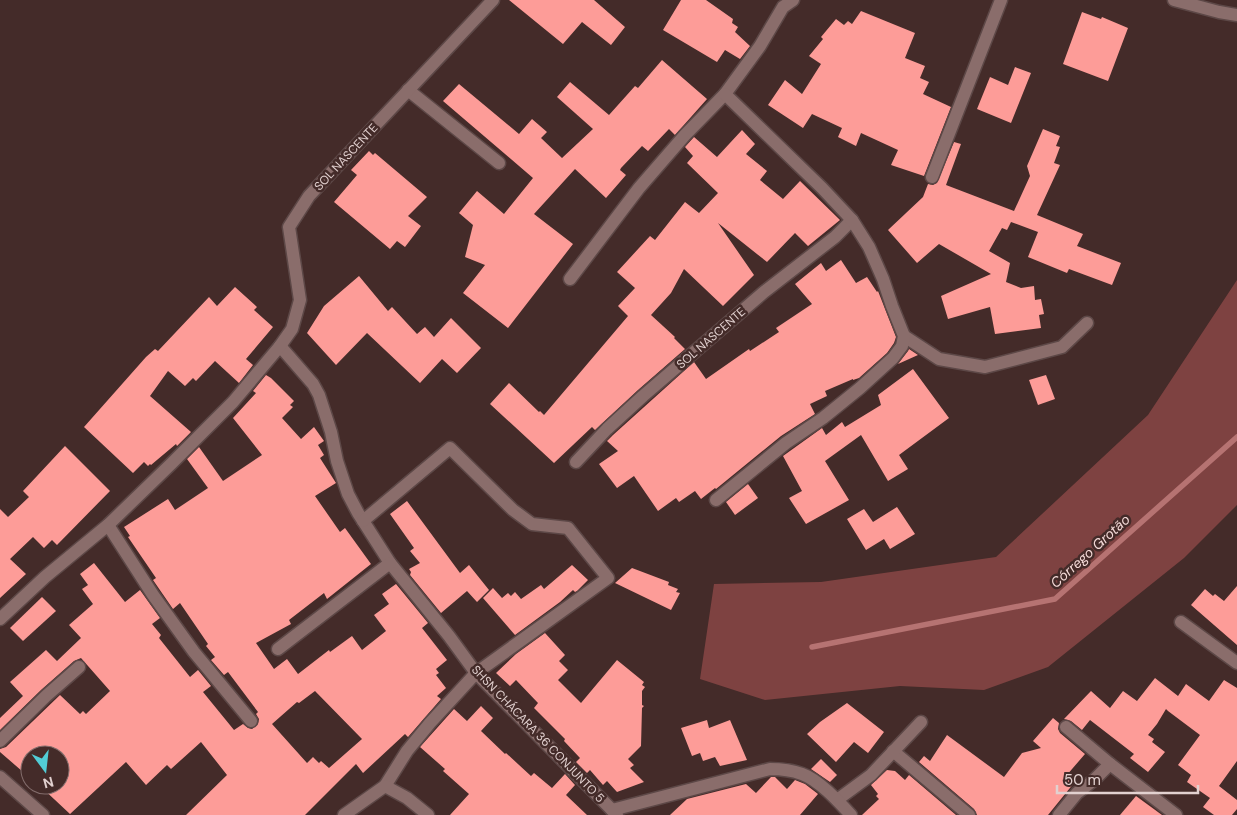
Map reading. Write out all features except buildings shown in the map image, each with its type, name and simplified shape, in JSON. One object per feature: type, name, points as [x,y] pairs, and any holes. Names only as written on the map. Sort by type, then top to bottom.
[{"type":"street","name":"SOL NASCENTE","points":[[0,619],[45,577],[108,525],[233,402],[280,346],[292,329],[300,300],[290,227],[309,196],[493,0]]},
{"type":"street","points":[[932,177],[1001,0]]},
{"type":"street","points":[[1174,0],[1237,15]]},
{"type":"street","points":[[570,279],[639,188],[685,134],[725,94],[760,46],[783,2]]},
{"type":"street","points":[[408,90],[499,163]]},
{"type":"street","points":[[716,500],[786,443],[823,418],[860,388],[893,358],[902,346],[904,336],[892,306],[884,278],[869,247],[852,220],[816,182],[725,94]]},
{"type":"street","name":"SOL NASCENTE","points":[[576,462],[595,440],[643,396],[764,292],[835,237],[852,220]]},
{"type":"street","points":[[904,336],[939,358],[985,367],[1062,347],[1087,323]]},
{"type":"street","name":"SHSN CHÁCARA 36 CONJUNTO 5","points":[[280,346],[313,384],[319,395],[346,486],[363,521],[390,563],[449,636],[476,673],[615,813]]},
{"type":"street","points":[[344,815],[385,786],[407,751],[476,673],[608,578],[568,528],[532,524],[513,510],[450,448],[363,521]]},
{"type":"street","points":[[108,525],[153,595],[189,645],[251,721]]},
{"type":"street","points":[[278,649],[390,563]]},
{"type":"street","points":[[1180,622],[1237,663]]},
{"type":"street","points":[[0,740],[79,667]]},
{"type":"street","points":[[837,800],[870,775],[921,722]]},
{"type":"street","points":[[1066,727],[1176,815]]},
{"type":"street","points":[[893,751],[969,815]]},
{"type":"street","points":[[1059,815],[1077,793],[1110,764]]},
{"type":"street","points":[[615,813],[770,769],[803,774],[837,800],[851,815]]},
{"type":"street","points":[[0,777],[43,815]]},
{"type":"street","points":[[385,786],[407,798],[428,815]]},
{"type":"shaded area","points":[[1237,280],[1237,505],[1184,558],[1048,667],[984,690],[900,686],[765,700],[700,679],[714,584],[821,582],[996,557],[1148,415]]},
{"type":"waterway","name":"Córrego Grotão","points":[[812,647],[1055,599],[1237,437]]}]
